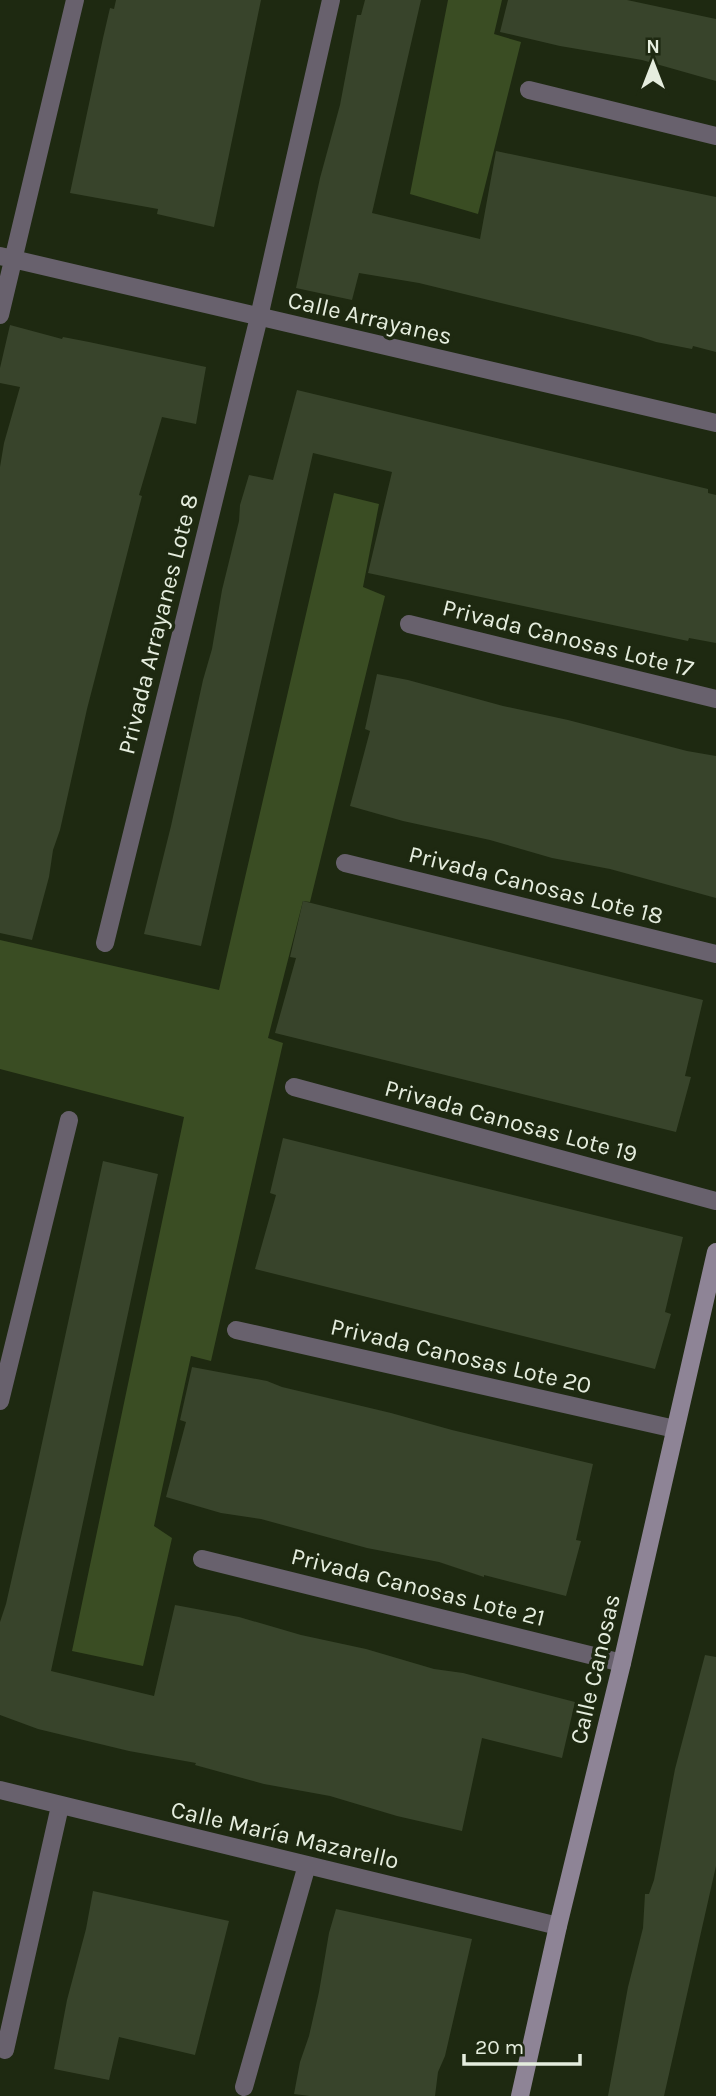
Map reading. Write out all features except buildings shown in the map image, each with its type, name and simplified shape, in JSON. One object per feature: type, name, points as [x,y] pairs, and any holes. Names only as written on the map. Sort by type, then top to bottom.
[{"type":"street","points":[[0,315],[7,257],[75,0]]},
{"type":"street","name":"Privada Arrayanes Lote 8","points":[[105,943],[259,317],[331,0]]},
{"type":"street","points":[[529,90],[716,136]]},
{"type":"street","name":"Calle Arrayanes","points":[[7,257],[716,423]]},
{"type":"street","name":"Privada Canosas Lote 17","points":[[409,624],[716,699]]},
{"type":"street","name":"Privada Canosas Lote 18","points":[[345,863],[716,954]]},
{"type":"street","name":"Privada Canosas Lote 19","points":[[294,1087],[716,1201]]},
{"type":"street","points":[[0,1401],[69,1120]]},
{"type":"street","name":"Calle Canosas","points":[[520,2096],[676,1429],[711,1298],[716,1252]]},
{"type":"street","name":"Privada Canosas Lote 20","points":[[236,1330],[676,1429]]},
{"type":"street","name":"Privada Canosas Lote 21","points":[[202,1559],[622,1663]]},
{"type":"street","name":"Calle María Mazarello","points":[[0,1790],[558,1926]]},
{"type":"street","points":[[5,2050],[60,1806]]},
{"type":"street","points":[[244,2087],[307,1864]]},
{"type":"green space","points":[[448,0],[502,0],[494,34],[521,42],[478,214],[410,194]]},
{"type":"green space","points":[[334,493],[379,504],[363,587],[385,596],[310,902],[303,901],[268,1038],[283,1043],[211,1361],[191,1356],[154,1526],[172,1538],[143,1666],[72,1651],[184,1117],[0,1069],[0,940],[219,990]]}]
